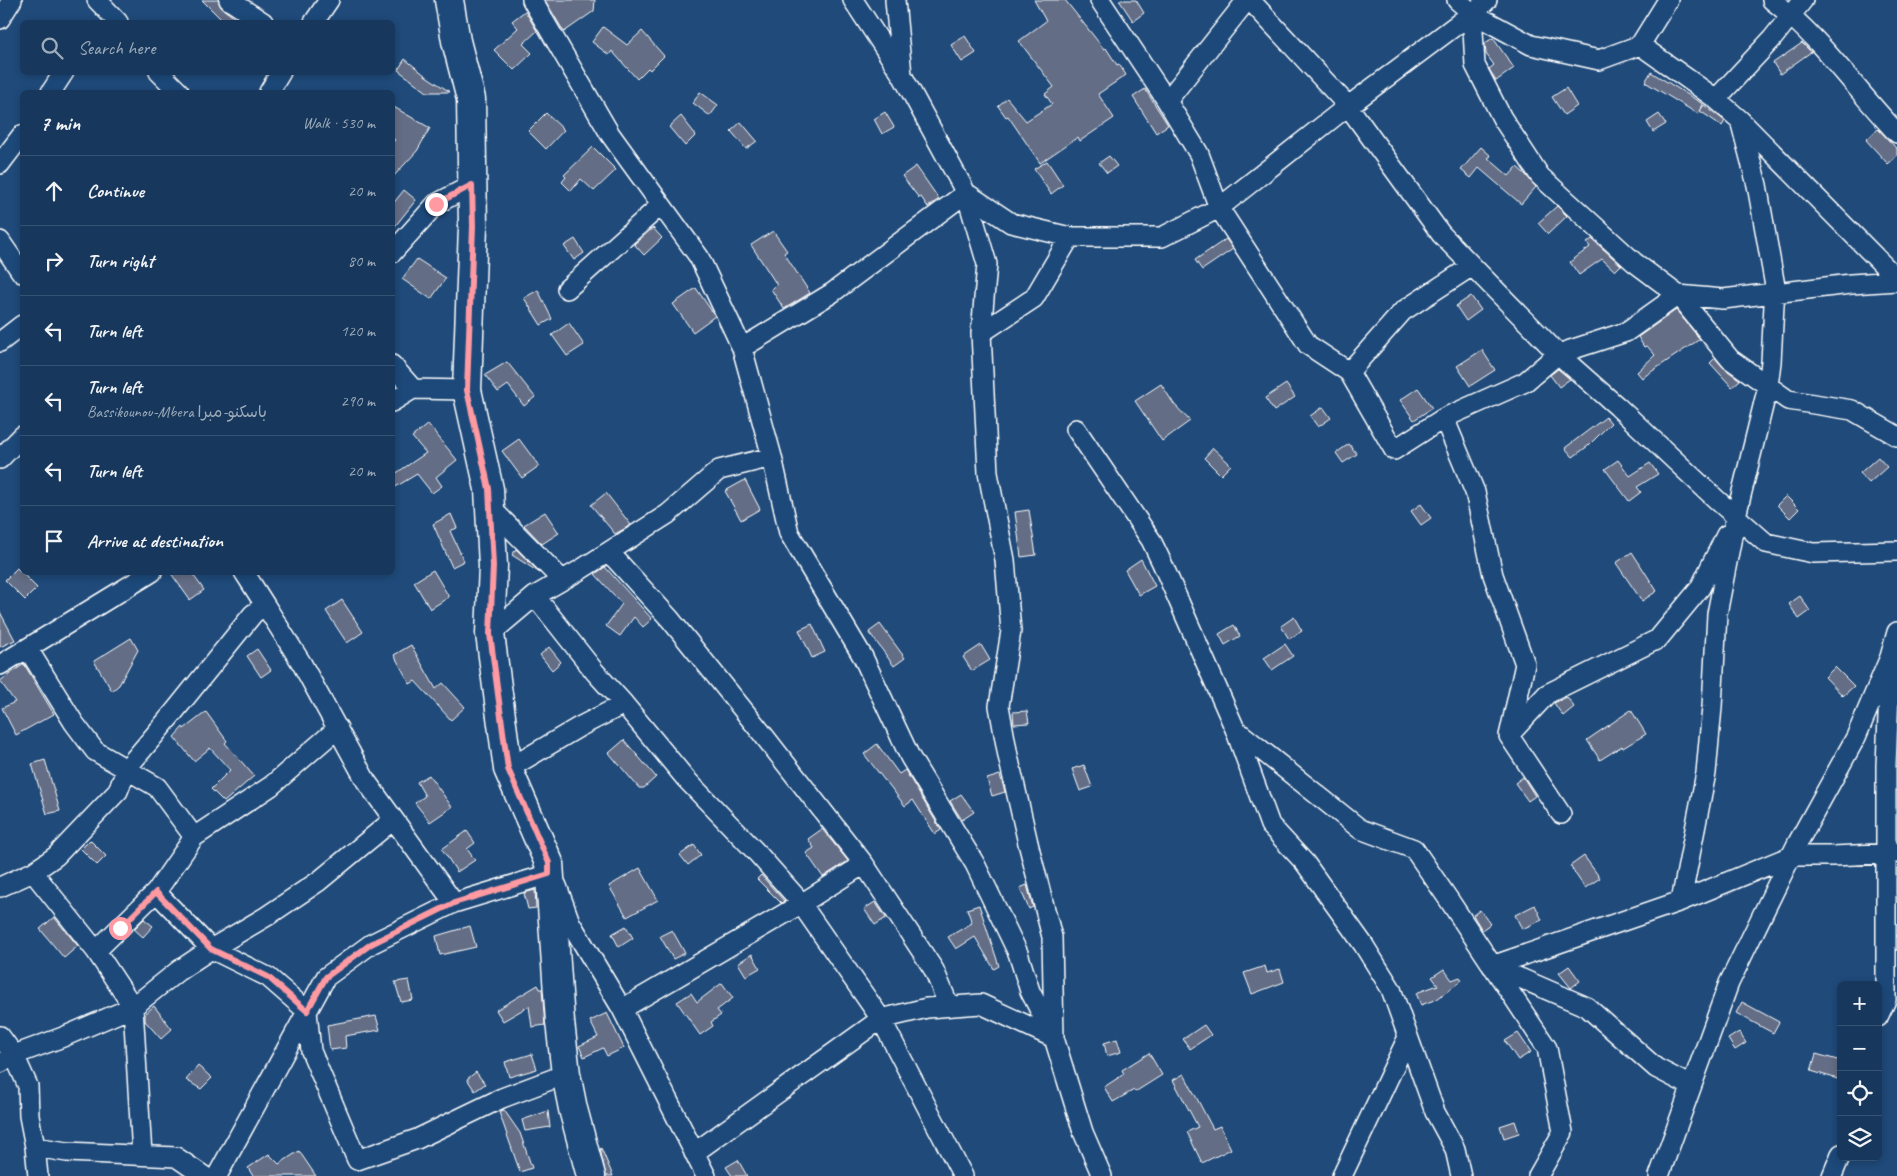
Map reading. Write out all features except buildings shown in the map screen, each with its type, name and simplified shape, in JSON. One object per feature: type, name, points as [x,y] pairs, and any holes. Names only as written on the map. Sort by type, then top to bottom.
[{"type":"street","points":[[0,19],[12,0]]},
{"type":"street","points":[[229,0],[260,20]]},
{"type":"street","points":[[315,20],[329,0]]},
{"type":"street","points":[[449,0],[456,41],[471,99],[473,226],[467,390],[489,489],[493,566],[490,634],[508,769],[570,922],[622,1009],[706,1176]]},
{"type":"street","points":[[532,0],[610,134],[700,257],[742,348],[772,457],[789,533],[863,657],[910,757],[975,864],[1018,953],[1030,992],[1054,1038],[1083,1132],[1102,1176]]},
{"type":"street","points":[[853,0],[902,75],[966,193],[988,264],[981,333],[988,473],[1005,560],[1011,631],[999,706],[1008,756],[1052,937],[1054,1038]]},
{"type":"street","points":[[895,0],[902,75]]},
{"type":"street","points":[[1100,0],[1199,154],[1219,208],[1308,345],[1349,372],[1394,450],[1444,418],[1525,382],[1558,354],[1626,332],[1678,294],[1723,299],[1897,280]]},
{"type":"street","points":[[1166,101],[1249,0],[1348,106],[1441,234],[1558,354],[1766,543],[1813,553],[1897,552]]},
{"type":"street","points":[[1457,0],[1472,13],[1531,45],[1600,60],[1640,45],[1668,0]]},
{"type":"street","points":[[966,193],[1011,223],[1070,237],[1162,236],[1219,208],[1487,0]]},
{"type":"street","points":[[1772,0],[1792,15],[1827,51],[1897,133]]},
{"type":"street","points":[[1716,99],[1792,15],[1803,0]]},
{"type":"street","points":[[103,8],[116,20]]},
{"type":"street","points":[[1472,13],[1475,65],[1502,118],[1540,176],[1634,262],[1678,294],[1730,359],[1788,400],[1852,410],[1897,436]]},
{"type":"street","points":[[1640,45],[1716,99],[1740,120],[1897,280]]},
{"type":"street","points":[[52,90],[62,75]]},
{"type":"street","points":[[162,75],[177,90]]},
{"type":"street","points":[[270,90],[279,75]]},
{"type":"street","points":[[1681,901],[1706,773],[1717,614],[1736,516],[1768,386],[1772,362],[1775,286],[1757,185],[1740,120]]},
{"type":"street","points":[[0,164],[20,138]]},
{"type":"street","points":[[395,250],[436,204],[472,185]]},
{"type":"street","points":[[742,348],[832,293],[966,193]]},
{"type":"street","points":[[567,289],[661,204]]},
{"type":"street","points":[[981,333],[1034,298],[1070,237]]},
{"type":"street","points":[[0,241],[20,270]]},
{"type":"street","points":[[1349,372],[1403,311],[1472,266]]},
{"type":"street","points":[[0,342],[20,327]]},
{"type":"street","points":[[395,368],[413,389]]},
{"type":"street","points":[[395,400],[413,389],[467,390]]},
{"type":"street","points":[[1444,418],[1475,492],[1493,575],[1525,664],[1509,736],[1561,814]]},
{"type":"street","points":[[1076,429],[1151,540],[1235,729],[1270,824],[1306,863],[1391,989],[1435,1112],[1455,1149],[1460,1176]]},
{"type":"street","points":[[0,459],[20,438]]},
{"type":"street","points":[[490,634],[535,596],[668,514],[719,470],[772,457]]},
{"type":"street","points":[[490,507],[562,580]]},
{"type":"street","points":[[1509,736],[1547,694],[1658,639],[1700,588],[1736,516]]},
{"type":"street","points":[[609,552],[670,619],[864,864],[934,970],[949,1006]]},
{"type":"street","points":[[0,665],[147,575]]},
{"type":"street","points":[[246,575],[302,664],[366,781],[454,903]]},
{"type":"street","points":[[535,596],[595,672],[686,779],[758,854],[801,904],[881,1018],[963,1176]]},
{"type":"street","points":[[0,887],[33,872],[56,856],[118,791],[126,768],[253,614],[265,605]]},
{"type":"street","points":[[1659,1176],[1729,983],[1792,856],[1856,737],[1890,656],[1897,632]]},
{"type":"street","points":[[28,649],[74,723],[95,751],[157,787],[194,837]]},
{"type":"street","points":[[1890,656],[1897,675]]},
{"type":"street","points":[[1882,1008],[1886,1000],[1892,852],[1886,765],[1890,656]]},
{"type":"street","points":[[508,769],[579,727],[624,704]]},
{"type":"street","points":[[96,951],[156,892],[194,837],[271,786],[338,728]]},
{"type":"street","points":[[1235,729],[1360,829],[1414,848],[1547,1048],[1563,1132],[1538,1176]]},
{"type":"street","points":[[7,1059],[133,1007],[178,971],[267,916],[319,881],[393,820]]},
{"type":"street","points":[[1492,966],[1681,901],[1792,856],[1832,856],[1892,852]]},
{"type":"street","points":[[622,1009],[801,904],[864,864]]},
{"type":"street","points":[[217,1176],[326,977],[371,944],[454,903],[549,869]]},
{"type":"street","points":[[549,869],[557,957],[560,1022],[566,1074],[573,1109],[591,1176]]},
{"type":"street","points":[[33,872],[96,951],[133,1007],[142,1155]]},
{"type":"street","points":[[156,892],[211,949],[268,977],[307,1011],[311,1051],[353,1168],[502,1098],[566,1074]]},
{"type":"street","points":[[1492,966],[1587,1007],[1656,1068],[1691,1086]]},
{"type":"street","points":[[694,1153],[881,1018],[927,1008],[981,1004],[1054,1038]]},
{"type":"street","points":[[0,1036],[7,1059],[28,1086],[29,1116],[38,1176]]},
{"type":"street","points":[[1342,1176],[1408,1037]]},
{"type":"street","points":[[35,1147],[67,1152],[176,1157],[204,1176]]},
{"type":"street","points":[[1832,1176],[1838,1161]]},
{"type":"route","points":[[120,928],[156,892],[211,949],[268,977],[307,1011],[326,977],[371,944],[454,903],[549,874],[549,863],[508,769],[490,634],[493,566],[489,489],[467,390],[473,226],[472,185],[436,204]]}]
